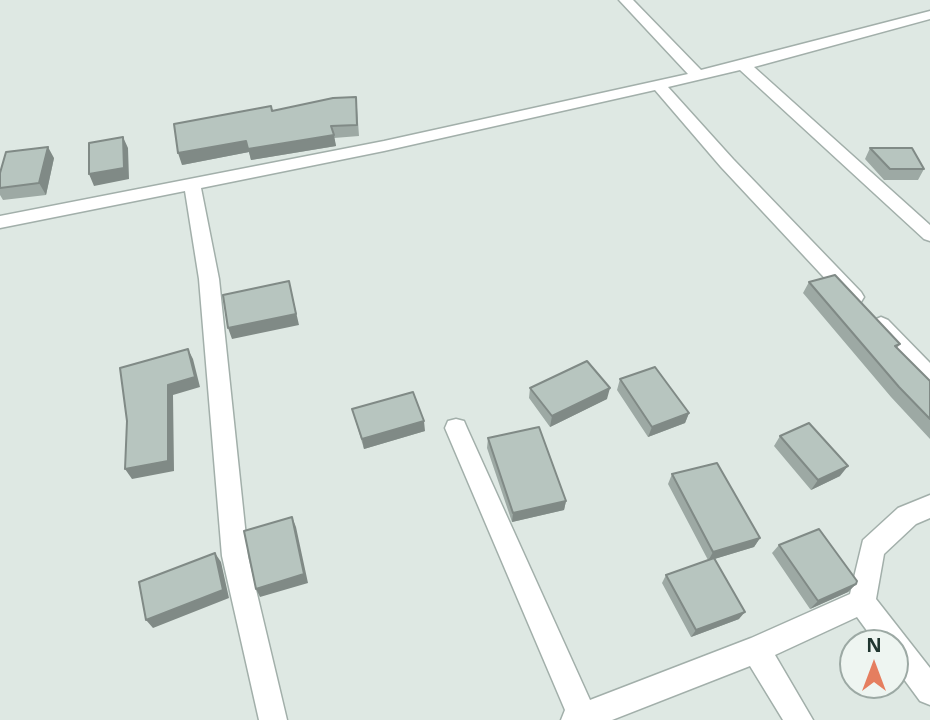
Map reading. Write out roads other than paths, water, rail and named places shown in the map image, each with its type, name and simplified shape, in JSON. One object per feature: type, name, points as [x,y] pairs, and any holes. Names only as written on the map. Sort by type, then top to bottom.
[{"type":"street","points":[[626,0],[697,75]]},
{"type":"street","points":[[0,222],[384,146],[743,65],[930,15]]},
{"type":"street","points":[[743,65],[930,235]]},
{"type":"street","points":[[658,85],[736,173],[930,377]]},
{"type":"street","points":[[192,184],[209,274],[236,556],[273,720]]},
{"type":"street","points":[[456,428],[580,719],[756,650],[862,602]]},
{"type":"street","points":[[883,629],[862,602],[872,548],[907,516],[930,506]]},
{"type":"street","points":[[756,650],[799,720]]},
{"type":"street","points":[[909,664],[930,691]]}]
